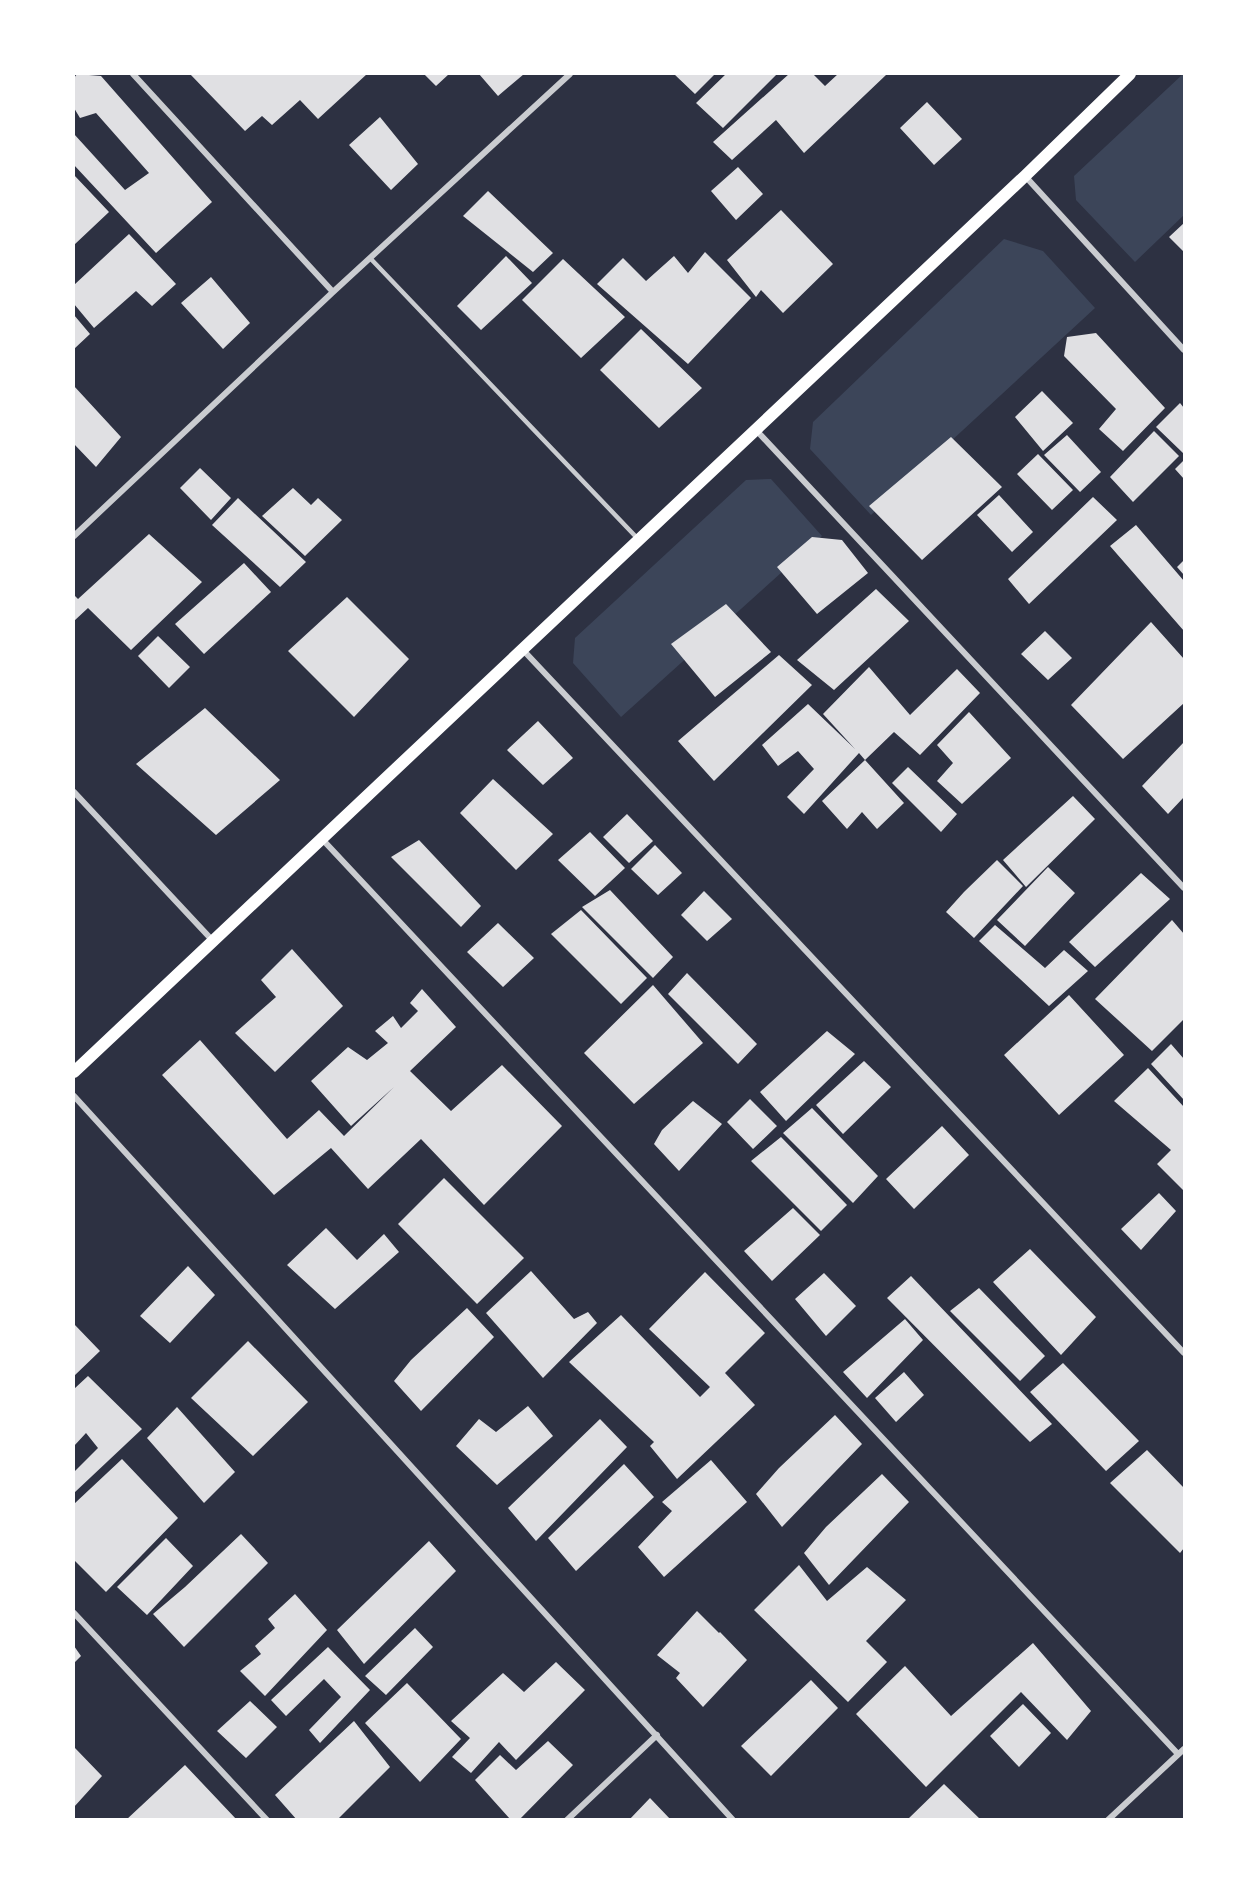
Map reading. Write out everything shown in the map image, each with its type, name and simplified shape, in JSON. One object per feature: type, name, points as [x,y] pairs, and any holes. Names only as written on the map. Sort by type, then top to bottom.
[{"type":"main road","points":[[74,1072],[1025,176],[1130,74]]},
{"type":"street","points":[[133,74],[333,292]]},
{"type":"street","points":[[74,536],[333,292],[570,74]]},
{"type":"street","points":[[1025,176],[1185,350]]},
{"type":"street","points":[[756,430],[1185,888]]},
{"type":"street","points":[[522,650],[1185,1353]]},
{"type":"street","points":[[74,792],[213,941]]},
{"type":"street","points":[[321,839],[1178,1754]]},
{"type":"street","points":[[74,1096],[733,1820]]},
{"type":"street","points":[[74,1613],[267,1820]]},
{"type":"street","points":[[567,1820],[657,1735]]},
{"type":"street","points":[[1108,1820],[1185,1749]]},
{"type":"lane","points":[[370,258],[639,540]]},
{"type":"shaded area","points":[[1183,74],[1184,215],[1135,262],[1076,200],[1074,176]]},
{"type":"shaded area","points":[[1004,239],[1043,251],[1095,308],[871,515],[810,449],[813,422]]},
{"type":"shaded area","points":[[771,479],[822,536],[621,717],[573,663],[575,638],[746,480]]},
{"type":"building","points":[[77,74],[101,76],[212,202],[156,253],[74,165],[74,134],[125,190],[149,173],[96,113],[80,118],[74,108],[74,78]]},
{"type":"building","points":[[190,74],[367,74],[318,119],[300,100],[272,125],[262,116],[245,131]]},
{"type":"building","points":[[424,74],[449,74],[436,86]]},
{"type":"building","points":[[479,74],[524,74],[498,96]]},
{"type":"building","points":[[674,74],[715,74],[695,94]]},
{"type":"building","points":[[726,74],[777,74],[723,128],[696,103]]},
{"type":"building","points":[[789,74],[813,74],[825,86],[838,74],[886,75],[804,153],[776,120],[732,160],[713,142]]},
{"type":"building","points":[[927,102],[962,139],[934,165],[900,128]]},
{"type":"building","points":[[380,117],[418,164],[391,190],[349,145]]},
{"type":"building","points":[[738,167],[763,194],[736,220],[711,191]]},
{"type":"building","points":[[74,175],[109,212],[74,245]]},
{"type":"building","points":[[488,191],[553,253],[533,272],[463,216]]},
{"type":"building","points":[[781,210],[833,264],[783,313],[761,290],[756,297],[727,260]]},
{"type":"building","points":[[1184,223],[1184,252],[1169,237]]},
{"type":"building","points":[[129,234],[176,284],[152,306],[136,291],[94,328],[74,304],[74,285]]},
{"type":"building","points":[[705,252],[751,298],[688,364],[597,284],[623,258],[646,281],[674,256],[688,273]]},
{"type":"building","points":[[506,256],[532,283],[481,330],[457,306]]},
{"type":"building","points":[[563,259],[625,317],[581,358],[522,300]]},
{"type":"building","points":[[211,277],[250,323],[223,349],[181,303]]},
{"type":"building","points":[[74,315],[90,334],[74,349]]},
{"type":"building","points":[[641,329],[702,388],[659,428],[600,370]]},
{"type":"building","points":[[1096,333],[1165,408],[1123,451],[1099,429],[1116,409],[1064,356],[1067,337]]},
{"type":"building","points":[[74,386],[121,437],[96,467],[74,444]]},
{"type":"building","points":[[1042,391],[1073,423],[1043,451],[1015,417]]},
{"type":"building","points":[[1180,403],[1184,408],[1183,453],[1156,427]]},
{"type":"building","points":[[1154,431],[1179,456],[1133,502],[1110,477]]},
{"type":"building","points":[[1067,435],[1101,472],[1080,492],[1044,455]]},
{"type":"building","points":[[951,437],[1002,487],[922,560],[869,506]]},
{"type":"building","points":[[1038,454],[1073,490],[1052,510],[1017,474]]},
{"type":"building","points":[[1184,460],[1184,479],[1175,469]]},
{"type":"building","points":[[200,468],[231,498],[211,520],[180,488]]},
{"type":"building","points":[[293,488],[311,505],[318,498],[342,520],[305,556],[262,516]]},
{"type":"building","points":[[999,495],[1033,532],[1012,552],[977,515]]},
{"type":"building","points":[[1093,497],[1117,520],[1029,604],[1008,579]]},
{"type":"building","points":[[238,498],[306,562],[280,587],[212,525]]},
{"type":"building","points":[[1136,525],[1184,581],[1184,631],[1110,546]]},
{"type":"building","points":[[149,534],[202,582],[131,650],[88,608],[74,621],[74,595],[78,599]]},
{"type":"building","points":[[812,537],[842,540],[868,573],[817,614],[777,567]]},
{"type":"building","points":[[1184,560],[1184,575],[1177,567]]},
{"type":"building","points":[[244,563],[271,592],[204,654],[175,624]]},
{"type":"building","points":[[876,589],[909,621],[834,690],[797,660]]},
{"type":"building","points":[[347,597],[409,659],[354,717],[288,651]]},
{"type":"building","points":[[726,604],[771,652],[715,697],[671,644]]},
{"type":"building","points":[[1151,622],[1184,659],[1184,703],[1123,759],[1071,705]]},
{"type":"building","points":[[1045,631],[1072,658],[1048,680],[1021,654]]},
{"type":"building","points":[[158,636],[190,667],[169,688],[138,656]]},
{"type":"building","points":[[779,655],[812,685],[714,781],[678,741]]},
{"type":"building","points":[[869,667],[910,715],[957,669],[980,693],[920,755],[894,732],[865,760],[859,753],[804,814],[787,797],[814,769],[798,751],[778,766],[762,745],[808,704],[855,749],[823,714]]},
{"type":"building","points":[[205,708],[280,780],[216,835],[136,764]]},
{"type":"building","points":[[969,712],[1011,758],[962,804],[937,781],[953,763],[937,745]]},
{"type":"building","points":[[538,721],[573,758],[543,785],[507,750]]},
{"type":"building","points":[[1184,742],[1184,797],[1168,814],[1142,786]]},
{"type":"building","points":[[865,760],[904,803],[877,829],[862,812],[847,829],[822,801]]},
{"type":"building","points":[[908,767],[957,814],[941,832],[892,783]]},
{"type":"building","points":[[493,779],[553,834],[516,870],[460,813]]},
{"type":"building","points":[[1073,796],[1095,819],[1026,887],[1003,860]]},
{"type":"building","points":[[627,814],[653,841],[629,863],[603,837]]},
{"type":"building","points":[[590,832],[625,868],[595,896],[558,860]]},
{"type":"building","points":[[419,840],[481,906],[461,927],[391,857]]},
{"type":"building","points":[[655,845],[682,873],[658,895],[631,869]]},
{"type":"building","points":[[997,860],[1023,886],[974,938],[946,912]]},
{"type":"building","points":[[1048,867],[1075,893],[1025,946],[997,920]]},
{"type":"building","points":[[1141,873],[1170,899],[1095,967],[1069,942]]},
{"type":"building","points":[[610,890],[673,957],[653,978],[582,907]]},
{"type":"building","points":[[704,891],[732,919],[707,941],[681,915]]},
{"type":"building","points":[[581,910],[647,978],[621,1004],[551,934]]},
{"type":"building","points":[[1172,920],[1184,934],[1184,1019],[1152,1051],[1095,999]]},
{"type":"building","points":[[498,923],[534,958],[503,987],[467,952]]},
{"type":"building","points":[[995,925],[1045,968],[1064,950],[1088,971],[1049,1006],[979,941]]},
{"type":"building","points":[[292,949],[343,1006],[275,1072],[235,1033],[276,997],[261,980]]},
{"type":"building","points":[[687,973],[757,1044],[738,1064],[668,994]]},
{"type":"building","points":[[653,985],[703,1043],[634,1104],[584,1053]]},
{"type":"building","points":[[422,989],[456,1027],[410,1071],[451,1111],[502,1065],[562,1126],[484,1205],[421,1139],[368,1189],[331,1148],[274,1195],[162,1075],[200,1040],[287,1139],[319,1110],[344,1136],[394,1087],[351,1126],[311,1081],[348,1047],[367,1060],[388,1043],[375,1031],[393,1016],[401,1028],[418,1011],[410,1003]]},
{"type":"building","points":[[1069,995],[1124,1055],[1059,1115],[1004,1055]]},
{"type":"building","points":[[827,1031],[855,1054],[786,1121],[760,1092]]},
{"type":"building","points":[[1171,1044],[1184,1059],[1184,1100],[1151,1064]]},
{"type":"building","points":[[864,1061],[891,1087],[843,1134],[816,1105]]},
{"type":"building","points":[[1148,1068],[1184,1107],[1184,1191],[1157,1164],[1171,1150],[1114,1101]]},
{"type":"building","points":[[750,1099],[777,1126],[753,1149],[727,1122]]},
{"type":"building","points":[[693,1101],[722,1124],[679,1171],[654,1144],[662,1130]]},
{"type":"building","points":[[812,1108],[878,1176],[853,1203],[783,1133]]},
{"type":"building","points":[[942,1126],[969,1155],[914,1209],[886,1179]]},
{"type":"building","points":[[781,1137],[847,1205],[821,1231],[751,1161]]},
{"type":"building","points":[[444,1178],[524,1258],[477,1304],[398,1224]]},
{"type":"building","points":[[1159,1193],[1176,1211],[1141,1250],[1121,1229]]},
{"type":"building","points":[[793,1208],[820,1235],[772,1281],[744,1251]]},
{"type":"building","points":[[326,1228],[357,1260],[384,1234],[399,1252],[335,1309],[287,1265]]},
{"type":"building","points":[[1030,1249],[1096,1317],[1061,1355],[993,1282]]},
{"type":"building","points":[[188,1266],[215,1295],[170,1343],[140,1316]]},
{"type":"building","points":[[531,1271],[574,1319],[588,1312],[597,1323],[543,1378],[486,1313]]},
{"type":"building","points":[[705,1272],[765,1333],[725,1373],[755,1405],[677,1479],[650,1446],[654,1442],[569,1362],[621,1315],[700,1397],[710,1387],[649,1329]]},
{"type":"building","points":[[824,1273],[856,1306],[826,1336],[795,1299]]},
{"type":"building","points":[[911,1276],[1052,1424],[1030,1442],[887,1298]]},
{"type":"building","points":[[979,1288],[1045,1356],[1020,1381],[950,1311]]},
{"type":"building","points":[[467,1308],[494,1337],[421,1411],[394,1381],[411,1360]]},
{"type":"building","points":[[905,1319],[923,1340],[867,1398],[843,1372]]},
{"type":"building","points":[[74,1324],[100,1351],[74,1376]]},
{"type":"building","points":[[248,1341],[308,1402],[253,1456],[191,1398]]},
{"type":"building","points":[[1063,1363],[1139,1441],[1106,1471],[1030,1392]]},
{"type":"building","points":[[904,1372],[924,1395],[896,1422],[875,1398]]},
{"type":"building","points":[[88,1376],[142,1429],[74,1493],[74,1472],[98,1448],[86,1433],[74,1446],[74,1389]]},
{"type":"building","points":[[528,1406],[553,1436],[497,1485],[456,1446],[479,1419],[496,1432]]},
{"type":"building","points":[[177,1407],[235,1472],[204,1503],[147,1438]]},
{"type":"building","points":[[835,1415],[862,1444],[782,1527],[756,1494],[779,1468]]},
{"type":"building","points":[[600,1419],[627,1447],[536,1541],[508,1508]]},
{"type":"building","points":[[1147,1450],[1184,1488],[1184,1548],[1180,1553],[1110,1483]]},
{"type":"building","points":[[122,1459],[178,1518],[106,1592],[74,1560],[74,1504]]},
{"type":"building","points":[[711,1460],[747,1502],[664,1577],[638,1547],[672,1511],[662,1502]]},
{"type":"building","points":[[624,1464],[654,1497],[576,1571],[548,1538]]},
{"type":"building","points":[[882,1474],[909,1502],[829,1585],[804,1553],[826,1527]]},
{"type":"building","points":[[241,1534],[268,1563],[184,1647],[153,1614]]},
{"type":"building","points":[[166,1538],[193,1566],[147,1615],[117,1587]]},
{"type":"building","points":[[429,1541],[456,1571],[364,1664],[337,1630]]},
{"type":"building","points":[[799,1565],[827,1601],[867,1567],[906,1600],[866,1641],[887,1662],[848,1702],[754,1610]]},
{"type":"building","points":[[295,1594],[327,1630],[265,1696],[240,1671],[261,1654],[255,1646],[275,1628],[268,1619]]},
{"type":"building","points":[[697,1611],[747,1660],[703,1707],[676,1678],[680,1673],[657,1655]]},
{"type":"building","points":[[415,1628],[433,1647],[386,1695],[365,1676]]},
{"type":"building","points":[[1033,1643],[1091,1711],[1067,1740],[1021,1692],[926,1787],[856,1714],[905,1666],[951,1716]]},
{"type":"building","points":[[74,1646],[81,1656],[74,1663]]},
{"type":"building","points":[[328,1647],[370,1690],[320,1743],[309,1730],[341,1697],[324,1679],[286,1716],[271,1700]]},
{"type":"building","points":[[556,1662],[585,1690],[516,1760],[499,1742],[471,1773],[452,1757],[470,1738],[451,1721],[503,1673],[524,1692]]},
{"type":"building","points":[[811,1680],[838,1708],[771,1776],[741,1746]]},
{"type":"building","points":[[407,1683],[461,1739],[420,1782],[365,1723]]},
{"type":"building","points":[[250,1701],[277,1727],[246,1758],[217,1731]]},
{"type":"building","points":[[1023,1704],[1051,1733],[1019,1767],[990,1736]]},
{"type":"building","points":[[354,1721],[390,1767],[337,1820],[297,1820],[275,1795]]},
{"type":"building","points":[[548,1741],[573,1765],[519,1820],[511,1820],[475,1780],[500,1755],[516,1770]]},
{"type":"building","points":[[74,1749],[102,1776],[74,1807]]},
{"type":"building","points":[[185,1765],[237,1820],[126,1820]]},
{"type":"building","points":[[944,1784],[981,1820],[907,1820]]},
{"type":"building","points":[[650,1798],[671,1820],[629,1820]]}]
